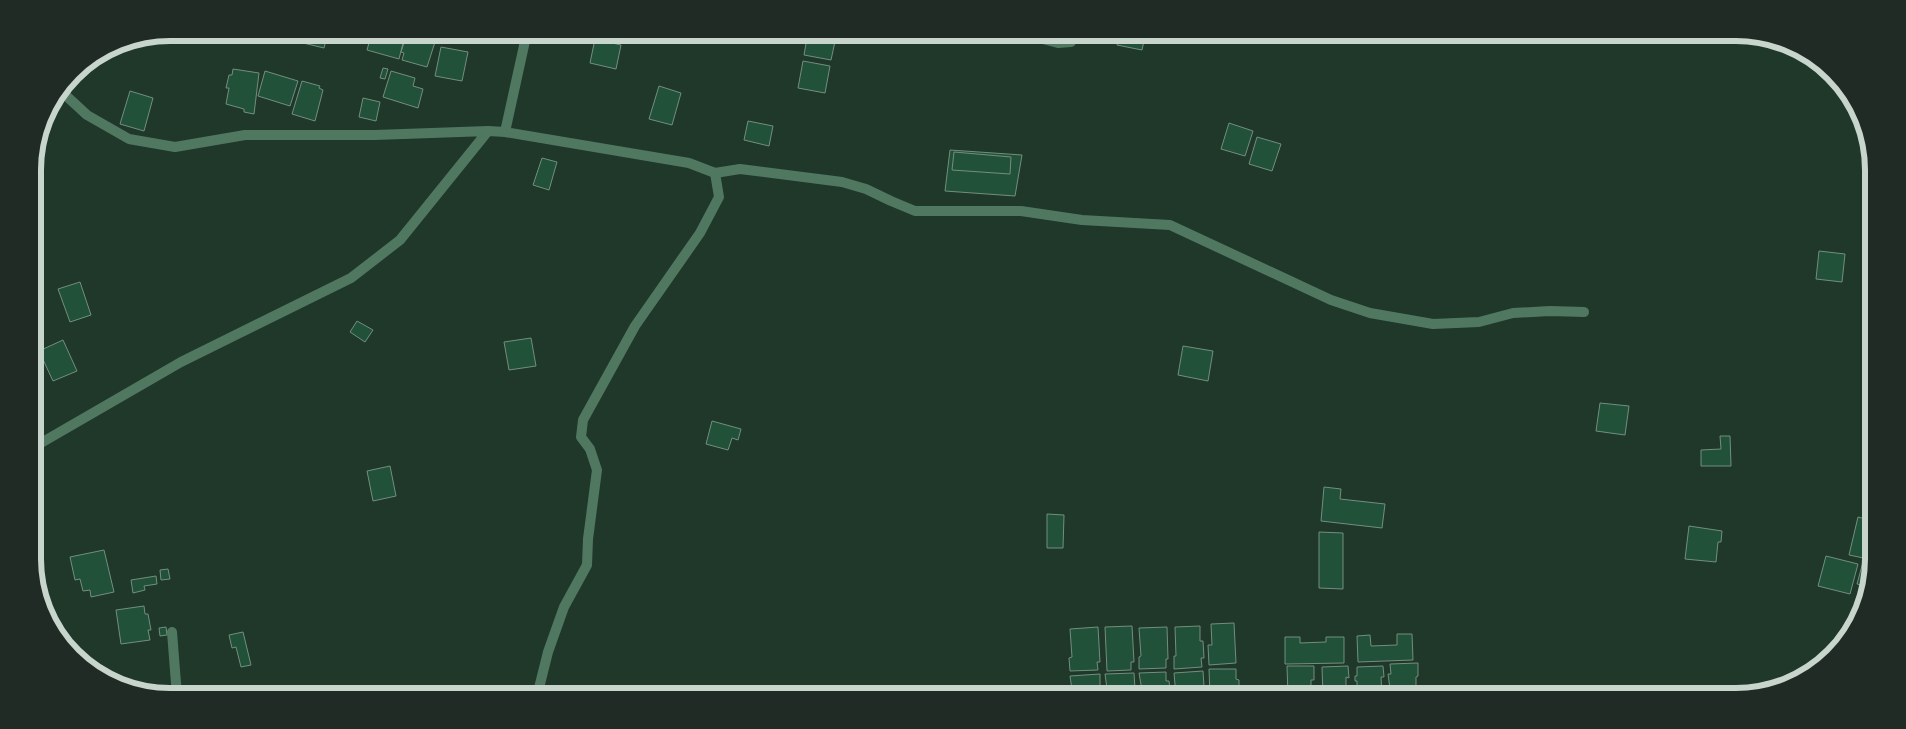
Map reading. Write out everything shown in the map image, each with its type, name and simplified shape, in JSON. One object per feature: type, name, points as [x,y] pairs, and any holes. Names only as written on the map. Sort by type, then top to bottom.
[{"type":"street","points":[[1052,41],[1071,42]]},
{"type":"street","points":[[505,132],[525,42]]},
{"type":"street","points":[[66,95],[87,115],[129,139],[175,146],[245,135],[505,132],[688,163],[715,173],[740,169],[842,182],[866,189],[915,211],[1022,210],[1082,220],[1170,225],[1331,300],[1370,314],[1433,324],[1479,322],[1513,313],[1584,312]]},
{"type":"street","points":[[41,443],[181,362],[351,278],[400,240],[488,131]]},
{"type":"street","points":[[539,688],[548,652],[564,607],[587,565],[588,538],[597,470],[590,449],[581,436],[583,420],[634,326],[700,233],[719,197],[715,173]]},
{"type":"street","points":[[172,632],[176,688]]},
{"type":"building","points":[[1118,41],[1144,41],[1142,50],[1117,45]]},
{"type":"building","points":[[299,42],[326,42],[324,48]]},
{"type":"building","points":[[369,42],[403,42],[399,59],[367,50]]},
{"type":"building","points":[[404,42],[435,42],[427,67],[402,60],[404,53],[401,52]]},
{"type":"building","points":[[594,42],[607,42],[621,45],[616,69],[590,63]]},
{"type":"building","points":[[806,42],[835,42],[831,60],[804,55]]},
{"type":"building","points":[[441,47],[468,52],[462,81],[435,76]]},
{"type":"building","points":[[803,61],[830,66],[825,93],[798,88]]},
{"type":"building","points":[[383,68],[388,69],[385,79],[380,78]]},
{"type":"building","points":[[233,69],[259,73],[254,114],[226,104],[229,88],[226,88],[229,75],[232,75]]},
{"type":"building","points":[[265,71],[298,81],[290,106],[258,96]]},
{"type":"building","points":[[391,71],[415,78],[413,86],[423,89],[418,108],[383,97]]},
{"type":"building","points":[[302,81],[320,86],[319,88],[323,90],[315,121],[292,114]]},
{"type":"building","points":[[659,86],[681,93],[672,125],[649,119]]},
{"type":"building","points":[[130,91],[153,98],[144,131],[120,124]]},
{"type":"building","points":[[363,98],[380,102],[376,121],[359,117]]},
{"type":"building","points":[[748,121],[773,126],[769,146],[744,140]]},
{"type":"building","points":[[1229,123],[1253,131],[1245,156],[1221,149]]},
{"type":"building","points":[[1257,137],[1281,144],[1272,171],[1249,164]]},
{"type":"building","points":[[950,150],[1022,155],[1015,196],[945,191]]},
{"type":"building","points":[[954,152],[1011,157],[1010,174],[952,170]]},
{"type":"building","points":[[542,158],[557,162],[549,190],[533,185]]},
{"type":"building","points":[[1819,251],[1845,254],[1842,282],[1816,279]]},
{"type":"building","points":[[80,282],[91,315],[70,322],[58,289]]},
{"type":"building","points":[[357,321],[373,330],[365,342],[350,332]]},
{"type":"building","points":[[531,338],[536,366],[509,370],[504,342]]},
{"type":"building","points":[[63,340],[77,371],[53,381],[42,356],[42,350]]},
{"type":"building","points":[[1183,346],[1213,351],[1208,381],[1178,375]]},
{"type":"building","points":[[1600,403],[1629,406],[1625,435],[1596,431]]},
{"type":"building","points":[[712,421],[741,429],[738,440],[732,438],[728,450],[706,444]]},
{"type":"building","points":[[1720,436],[1730,436],[1731,466],[1701,466],[1701,450],[1721,449]]},
{"type":"building","points":[[390,466],[396,496],[373,501],[367,471]]},
{"type":"building","points":[[1324,487],[1341,489],[1340,499],[1385,504],[1382,528],[1321,521]]},
{"type":"building","points":[[1047,514],[1064,515],[1063,548],[1047,548]]},
{"type":"building","points":[[1858,517],[1865,519],[1865,558],[1849,555]]},
{"type":"building","points":[[1689,526],[1722,531],[1721,542],[1718,542],[1716,562],[1685,559]]},
{"type":"building","points":[[1319,532],[1343,533],[1343,589],[1319,588]]},
{"type":"building","points":[[104,550],[114,592],[91,597],[90,590],[83,591],[80,579],[75,580],[70,557]]},
{"type":"building","points":[[1826,556],[1858,564],[1850,594],[1818,586]]},
{"type":"building","points":[[1863,562],[1865,563],[1862,585],[1857,584]]},
{"type":"building","points":[[168,569],[170,579],[161,580],[160,570]]},
{"type":"building","points":[[156,576],[157,584],[144,586],[145,590],[133,593],[131,580]]},
{"type":"building","points":[[144,606],[145,614],[148,614],[151,630],[148,630],[150,640],[121,644],[116,610]]},
{"type":"building","points":[[1234,623],[1236,663],[1209,665],[1208,645],[1212,645],[1211,624]]},
{"type":"building","points":[[1132,626],[1134,662],[1131,662],[1131,670],[1107,671],[1105,627]]},
{"type":"building","points":[[1200,626],[1200,641],[1203,641],[1204,658],[1201,658],[1202,667],[1174,669],[1174,656],[1176,656],[1175,627]]},
{"type":"building","points":[[166,627],[167,635],[160,636],[159,628]]},
{"type":"building","points":[[1098,627],[1100,662],[1097,662],[1098,670],[1070,671],[1069,658],[1072,657],[1070,629]]},
{"type":"building","points":[[1167,627],[1168,659],[1166,659],[1166,668],[1139,669],[1139,657],[1141,656],[1139,628]]},
{"type":"building","points":[[243,632],[251,665],[241,667],[236,647],[232,648],[229,635]]},
{"type":"building","points":[[1397,634],[1412,634],[1413,660],[1358,662],[1357,636],[1370,635],[1371,646],[1397,645]]},
{"type":"building","points":[[1285,637],[1300,637],[1300,643],[1326,642],[1326,637],[1344,637],[1344,663],[1285,664]]},
{"type":"building","points":[[1418,663],[1416,687],[1390,687],[1388,674],[1391,674],[1390,664]]},
{"type":"building","points":[[1287,666],[1314,666],[1314,680],[1311,680],[1311,687],[1288,687]]},
{"type":"building","points":[[1348,666],[1349,678],[1346,677],[1346,687],[1323,687],[1322,667]]},
{"type":"building","points":[[1383,666],[1384,677],[1381,677],[1382,687],[1357,687],[1355,676],[1357,676],[1357,667]]},
{"type":"building","points":[[1209,669],[1236,669],[1236,679],[1239,680],[1239,687],[1210,687]]},
{"type":"building","points":[[1203,671],[1204,686],[1175,687],[1174,673]]},
{"type":"building","points":[[1166,672],[1166,681],[1169,681],[1170,687],[1142,687],[1139,673]]},
{"type":"building","points":[[1134,673],[1135,687],[1107,687],[1105,674]]},
{"type":"building","points":[[1100,674],[1100,687],[1072,687],[1070,676]]}]
